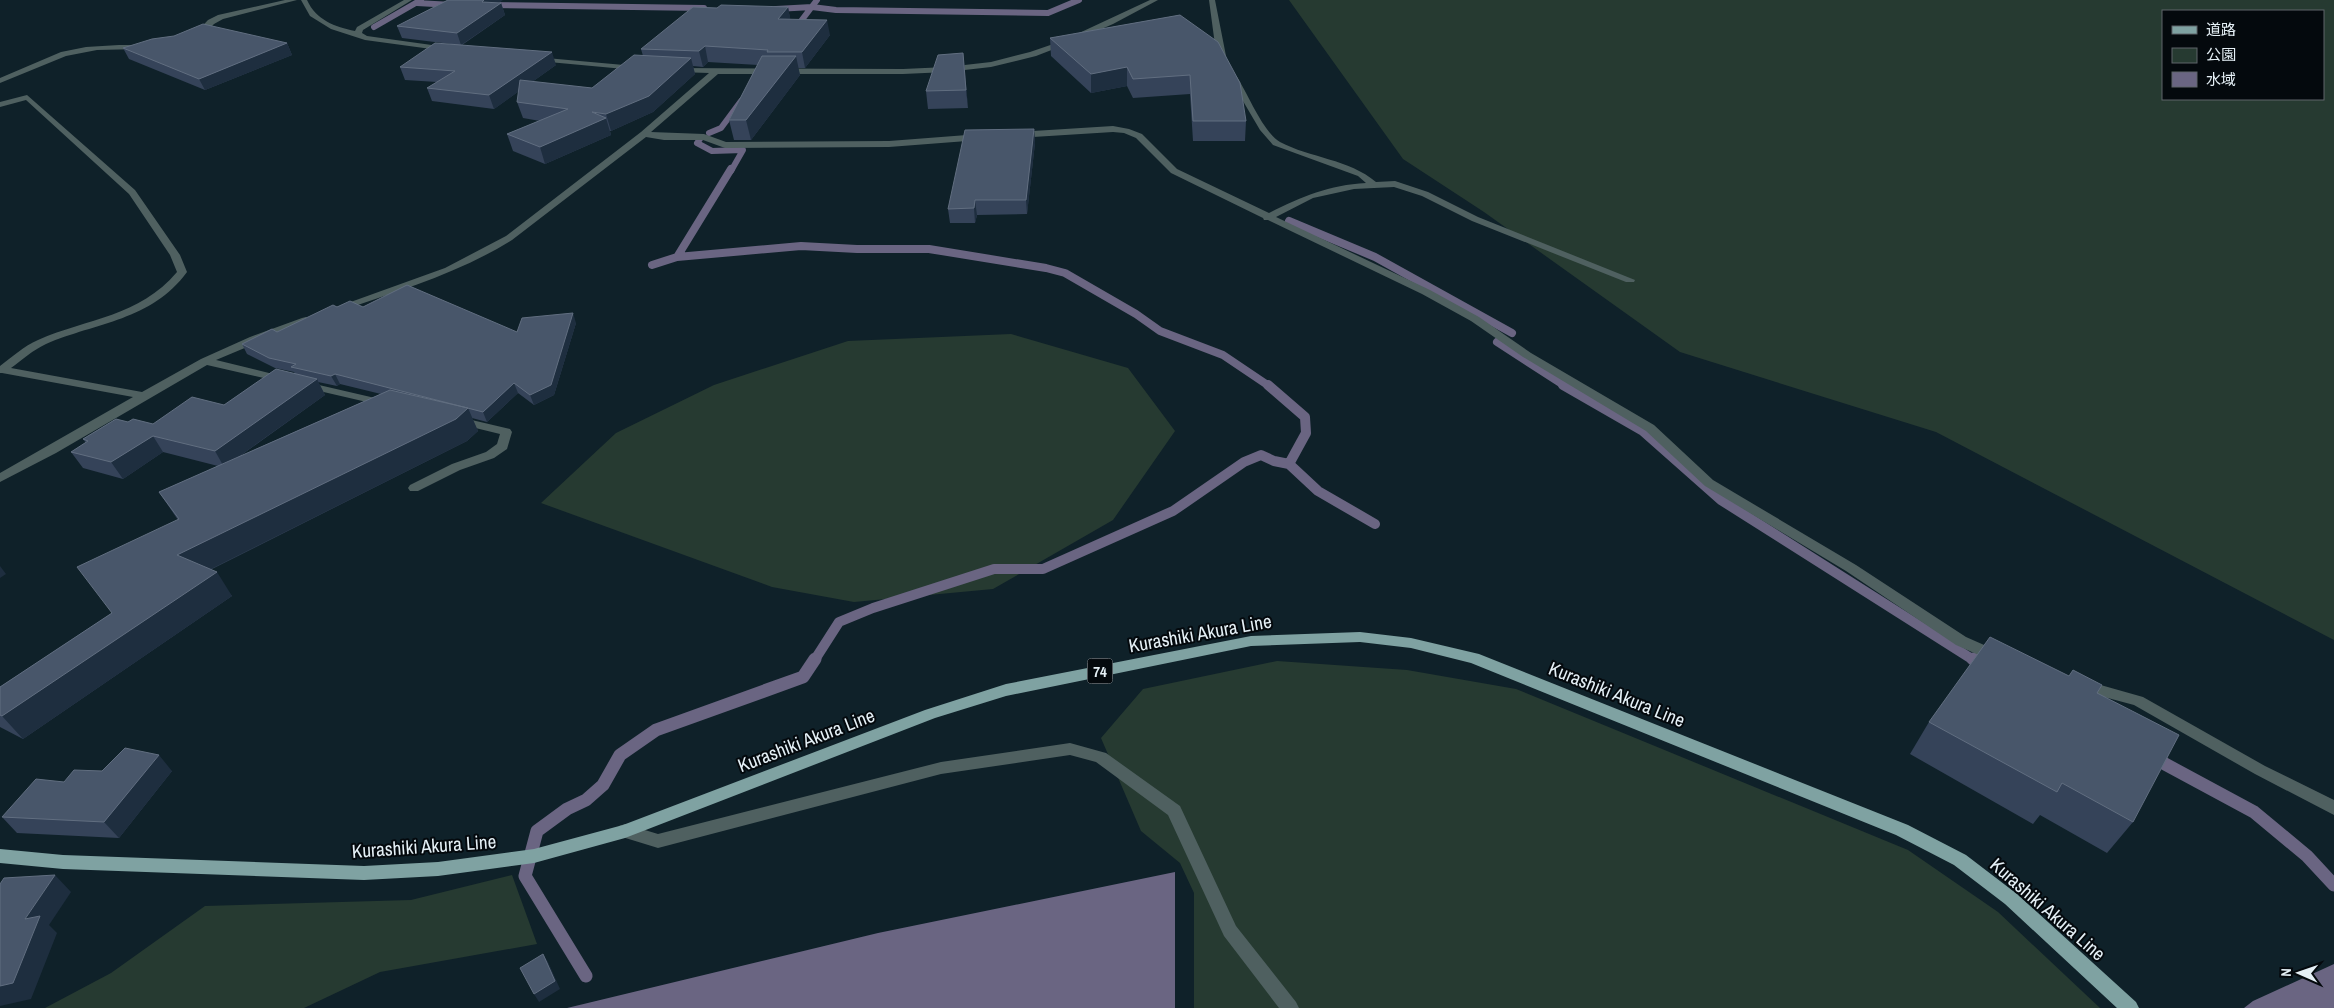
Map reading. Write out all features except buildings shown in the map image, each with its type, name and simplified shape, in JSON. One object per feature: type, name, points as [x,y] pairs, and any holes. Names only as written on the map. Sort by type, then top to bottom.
[{"type":"main road","name":"Kurashiki Akura Line","points":[[0,856],[63,862],[364,873],[438,869],[534,856],[625,831],[930,714],[1006,690],[1251,641],[1360,637],[1402,642],[1474,658],[1902,830],[1960,860],[2011,899],[2130,1008]]},
{"type":"street","points":[[189,40],[198,35],[211,22],[221,17],[294,0]]},
{"type":"street","points":[[304,0],[306,8],[326,26],[358,34],[365,38],[460,50]]},
{"type":"street","points":[[358,34],[360,29],[410,0]]},
{"type":"street","points":[[666,69],[715,72],[923,71],[1001,61],[1032,54],[1121,17],[1155,0]]},
{"type":"street","points":[[1212,0],[1216,12],[1219,50],[1264,130],[1276,143],[1361,174],[1373,184]]},
{"type":"street","points":[[0,81],[52,58],[76,51],[98,47],[151,47]]},
{"type":"street","points":[[525,57],[646,68]]},
{"type":"street","points":[[0,478],[42,457],[142,396],[205,362],[270,332],[442,273],[486,254],[644,134],[715,72]]},
{"type":"street","points":[[0,105],[27,97],[132,192],[175,255],[182,272],[174,284],[158,298],[130,313],[38,344],[2,370],[142,396]]},
{"type":"street","points":[[1006,135],[1113,129],[1139,136],[1174,171],[1267,218],[1426,292],[1475,319],[1527,356],[1650,428],[1709,483],[1851,568],[1962,641],[2006,660]]},
{"type":"street","points":[[644,134],[704,137],[725,145],[889,144],[986,137]]},
{"type":"street","points":[[1267,218],[1310,196],[1354,186],[1395,184],[1425,194],[1475,219],[1630,280]]},
{"type":"street","points":[[205,362],[400,407]]},
{"type":"street","points":[[414,488],[456,467],[490,455],[503,446],[506,432],[448,418]]},
{"type":"street","points":[[2066,681],[2138,701],[2260,770],[2334,808]]},
{"type":"street","points":[[625,831],[658,841],[941,768],[1070,749],[1101,757],[1174,811],[1230,931],[1290,1008]]},
{"type":"green space","points":[[1289,0],[2334,0],[2334,640],[1936,432],[1680,352],[1484,212],[1403,159]]},
{"type":"green space","points":[[1011,334],[1128,368],[1175,431],[1113,520],[993,589],[854,602],[772,587],[541,503],[616,433],[714,385],[848,341]]},
{"type":"green space","points":[[1277,661],[1407,670],[1516,689],[1908,850],[1998,912],[2100,1008],[1194,1008],[1194,893],[1180,863],[1141,831],[1101,738],[1143,689]]},
{"type":"green space","points":[[512,875],[537,944],[380,972],[304,1008],[45,1008],[111,973],[205,906],[411,900]]},
{"type":"water","points":[[1175,872],[1175,1008],[567,1008],[878,933]]},
{"type":"water","points":[[2334,964],[2334,1008],[2244,1008],[2253,1001]]},
{"type":"waterway","points":[[374,27],[421,0]]},
{"type":"waterway","points":[[812,7],[817,0]]},
{"type":"waterway","points":[[812,7],[836,10],[1048,13],[1079,0]]},
{"type":"waterway","points":[[417,3],[452,5]]},
{"type":"waterway","points":[[489,5],[704,8]]},
{"type":"waterway","points":[[776,9],[812,7]]},
{"type":"waterway","points":[[795,29],[812,7]]},
{"type":"waterway","points":[[709,133],[721,128],[741,101]]},
{"type":"waterway","points":[[700,139],[697,143],[712,151],[743,150],[731,171]]},
{"type":"waterway","points":[[677,257],[731,169]]},
{"type":"waterway","points":[[1289,221],[1375,257],[1512,333]]},
{"type":"waterway","points":[[677,257],[801,246],[857,249],[929,249],[1046,268],[1065,273],[1136,314],[1160,331],[1223,355],[1269,386]]},
{"type":"waterway","points":[[652,265],[677,257]]},
{"type":"waterway","points":[[1497,342],[1565,386]]},
{"type":"waterway","points":[[1268,385],[1305,417],[1306,433],[1289,464]]},
{"type":"waterway","points":[[1563,385],[1643,431],[1721,500],[1975,661]]},
{"type":"waterway","points":[[814,661],[839,622],[873,608],[994,569],[1043,569],[1173,511],[1244,462],[1261,455],[1274,461],[1289,464]]},
{"type":"waterway","points":[[1289,464],[1318,491],[1375,524]]},
{"type":"waterway","points":[[586,976],[525,876],[537,831],[567,809],[586,800],[603,785],[620,755],[656,730],[803,677],[815,659]]},
{"type":"waterway","points":[[1973,659],[1986,665]]},
{"type":"waterway","points":[[2154,755],[2165,764],[2254,812],[2307,856],[2334,885]]}]
